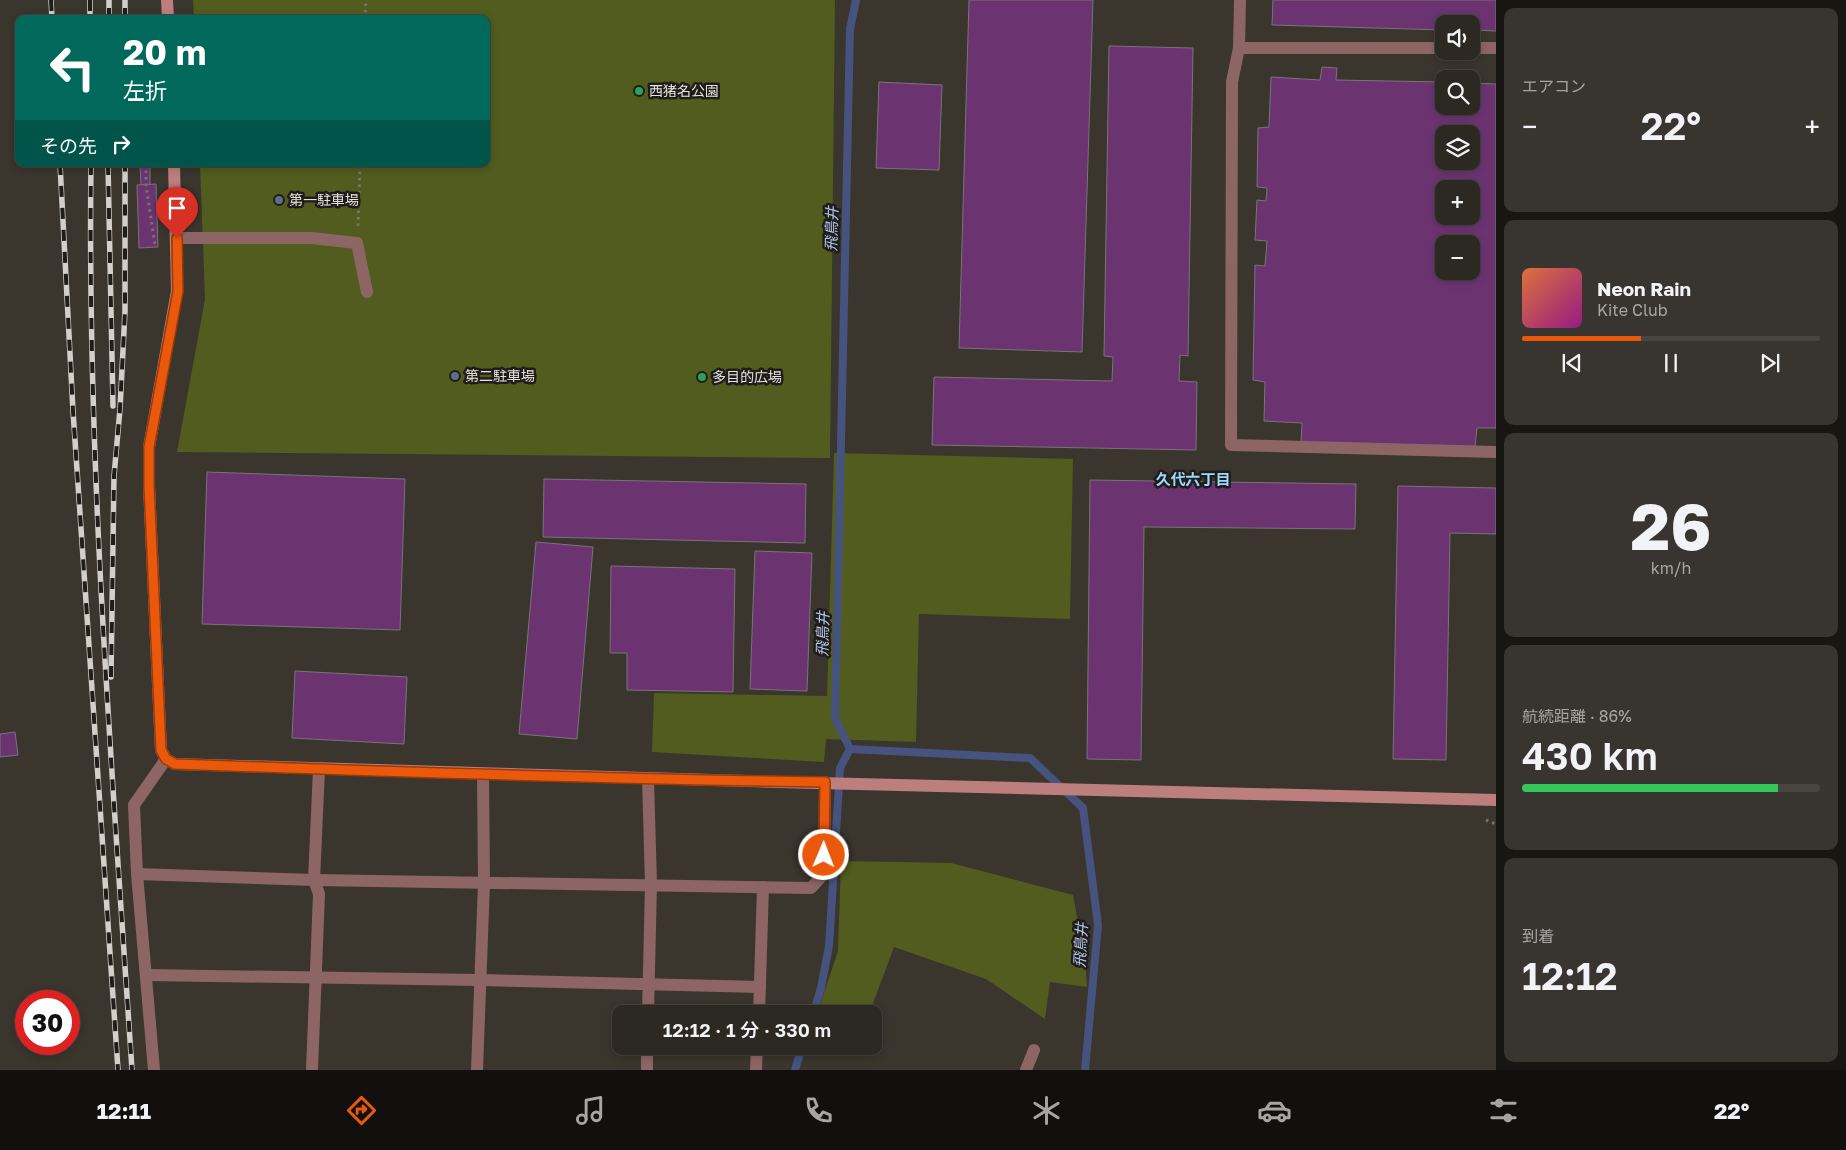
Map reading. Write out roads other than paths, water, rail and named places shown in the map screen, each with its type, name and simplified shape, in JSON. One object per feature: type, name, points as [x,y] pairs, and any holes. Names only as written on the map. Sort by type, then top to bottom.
[{"type":"street","points":[[167,0],[168,15]]},
{"type":"street","points":[[1240,0],[1239,48],[1232,82],[1231,445],[1496,452]]},
{"type":"street","points":[[1239,48],[1435,48]]},
{"type":"street","points":[[1480,48],[1496,48]]},
{"type":"street","points":[[174,167],[178,291],[149,447],[161,750],[166,759],[175,764],[648,779],[1496,800]]},
{"type":"street","points":[[177,238],[311,238],[357,244],[368,292]]},
{"type":"street","points":[[154,1070],[137,874],[134,805],[166,759]]},
{"type":"street","points":[[312,1070],[319,894],[314,880],[319,769]]},
{"type":"street","points":[[477,1070],[484,883],[483,774]]},
{"type":"street","points":[[648,779],[651,884],[648,1005]]},
{"type":"street","points":[[137,874],[314,880],[811,888],[824,874],[825,782]]},
{"type":"street","points":[[759,1005],[763,887]]},
{"type":"street","points":[[147,975],[480,980],[760,987]]},
{"type":"street","points":[[1026,1070],[1034,1050]]},
{"type":"street","points":[[647,1055],[647,1070]]},
{"type":"street","points":[[756,1070],[757,1055]]},
{"type":"waterway","name":"飛鳥井","points":[[856,0],[850,29],[835,718],[850,749],[1030,758],[1083,808],[1098,925],[1085,1070]]},
{"type":"waterway","points":[[816,1005],[829,946],[840,768],[850,749]]},
{"type":"waterway","points":[[795,1070],[799,1055]]},
{"type":"railway","points":[[51,0],[52,15]]},
{"type":"railway","points":[[90,0],[90,15]]},
{"type":"railway","points":[[109,0],[109,15]]},
{"type":"railway","points":[[125,0],[125,15]]},
{"type":"railway","points":[[60,167],[73,411],[118,1070]]},
{"type":"railway","points":[[91,167],[93,391],[102,617],[132,1070]]},
{"type":"railway","points":[[108,167],[113,406]]},
{"type":"railway","points":[[111,677],[114,476],[120,409],[125,311],[125,167]]},
{"type":"place","name":"西猪名公園","points":[[639,91]]},
{"type":"place","name":"第一駐車場","points":[[279,200]]},
{"type":"place","name":"第二駐車場","points":[[455,376]]},
{"type":"place","name":"多目的広場","points":[[702,377]]},
{"type":"district","name":"久代六丁目","points":[[1193,480]]}]
